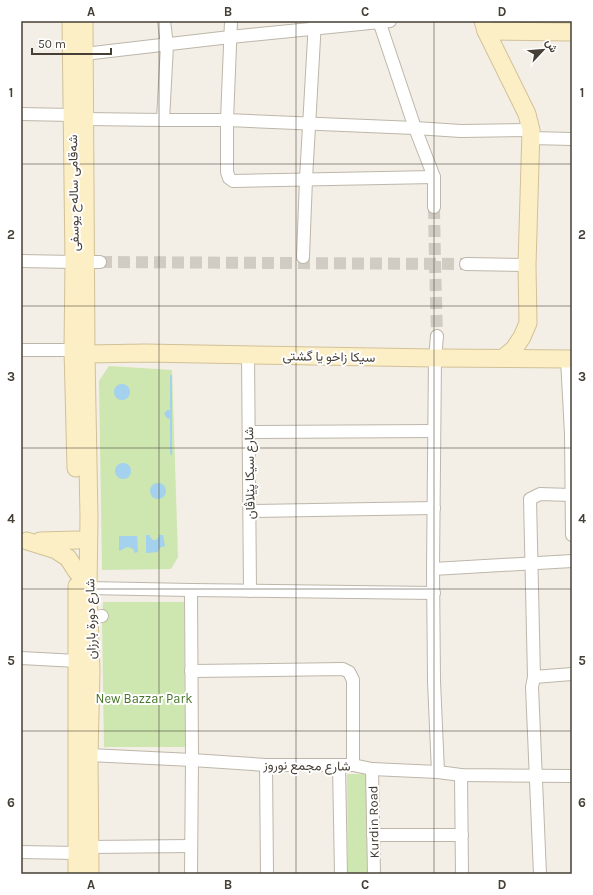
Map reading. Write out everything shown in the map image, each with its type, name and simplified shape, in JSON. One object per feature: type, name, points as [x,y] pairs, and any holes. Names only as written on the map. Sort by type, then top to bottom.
[{"type":"main road","name":"شەقامی سالەح یوسفی","points":[[71,21],[86,262],[80,358]]},
{"type":"main road","name":"شەقامی سالەح یوسفی","points":[[78,117],[84,54],[84,21]]},
{"type":"main road","points":[[502,358],[514,349],[522,337],[528,323],[527,265],[531,134],[527,114],[484,26],[572,32]]},
{"type":"main road","name":"سیکا زاخو یا گشتى","points":[[80,358],[145,353],[570,359]]},
{"type":"main road","name":"شارع دورة بارزان","points":[[80,358],[77,661],[83,850],[90,874]]},
{"type":"main road","name":"شارع دورة بارزان","points":[[80,358],[89,518],[88,588],[96,620],[91,671],[90,755],[83,850]]},
{"type":"main road","points":[[24,541],[78,540]]},
{"type":"main road","points":[[24,541],[56,550],[68,558],[77,572]]},
{"type":"main road","points":[[77,874],[83,850]]},
{"type":"street","points":[[163,120],[167,45],[164,21]]},
{"type":"street","points":[[231,21],[227,120],[227,172],[229,178],[233,180],[434,177]]},
{"type":"street","points":[[84,54],[167,45],[314,25],[383,21],[415,128],[434,177],[434,208]]},
{"type":"street","points":[[303,257],[314,25]]},
{"type":"street","points":[[21,114],[163,120],[227,120],[309,123],[531,134],[572,139]]},
{"type":"street","points":[[21,261],[86,262]]},
{"type":"street","points":[[466,264],[527,265]]},
{"type":"street","points":[[437,336],[435,358],[433,569],[434,681],[438,772]]},
{"type":"street","points":[[21,350],[80,358]]},
{"type":"street","name":"شارع سيكا پێلاڤان","points":[[248,355],[250,591]]},
{"type":"street","points":[[570,359],[572,535]]},
{"type":"street","points":[[249,432],[434,431]]},
{"type":"street","points":[[540,874],[532,687],[534,678],[530,499],[540,494],[572,495]]},
{"type":"street","points":[[250,511],[434,508]]},
{"type":"street","points":[[433,569],[572,561]]},
{"type":"street","points":[[88,588],[434,593]]},
{"type":"street","points":[[191,590],[191,874]]},
{"type":"street","points":[[21,658],[77,661]]},
{"type":"street","points":[[191,671],[343,669],[349,672],[353,680],[353,765]]},
{"type":"street","points":[[534,678],[572,674]]},
{"type":"street","name":"شارع مجمع نوروز","points":[[90,755],[266,765],[353,765],[372,769],[438,772],[461,775],[572,776]]},
{"type":"street","points":[[266,765],[266,874]]},
{"type":"street","points":[[339,765],[341,874]]},
{"type":"street","name":"Kurdin Road","points":[[372,769],[374,874]]},
{"type":"street","points":[[461,775],[462,874]]},
{"type":"street","points":[[373,835],[462,835]]},
{"type":"street","points":[[21,852],[191,846]]},
{"type":"green space","points":[[109,366],[172,370],[178,557],[171,569],[102,570],[99,381]]},
{"type":"green space","name":"New Bazzar Park","points":[[103,602],[184,602],[185,747],[104,747]]},
{"type":"green space","points":[[347,774],[366,774],[367,874],[348,874]]},
{"type":"water","points":[[170,375],[172,375],[172,455],[170,454],[170,419],[164,414],[167,410],[170,410]]},
{"type":"water","points":[[119,384],[125,384],[130,389],[128,398],[125,400],[119,400],[114,395],[114,389]]},
{"type":"water","points":[[120,463],[126,463],[131,468],[129,477],[126,479],[120,479],[115,474],[115,468]]},
{"type":"water","points":[[155,483],[161,483],[166,488],[164,497],[161,499],[155,499],[150,494],[150,488]]},
{"type":"water","points":[[146,535],[149,535],[153,540],[156,540],[159,535],[163,535],[165,546],[160,548],[158,552],[146,553]]},
{"type":"water","points":[[119,536],[137,536],[138,552],[135,553],[133,549],[129,547],[119,551]]},
{"type":"tunnel","points":[[434,207],[437,336]]},
{"type":"tunnel","points":[[100,262],[466,264]]}]
